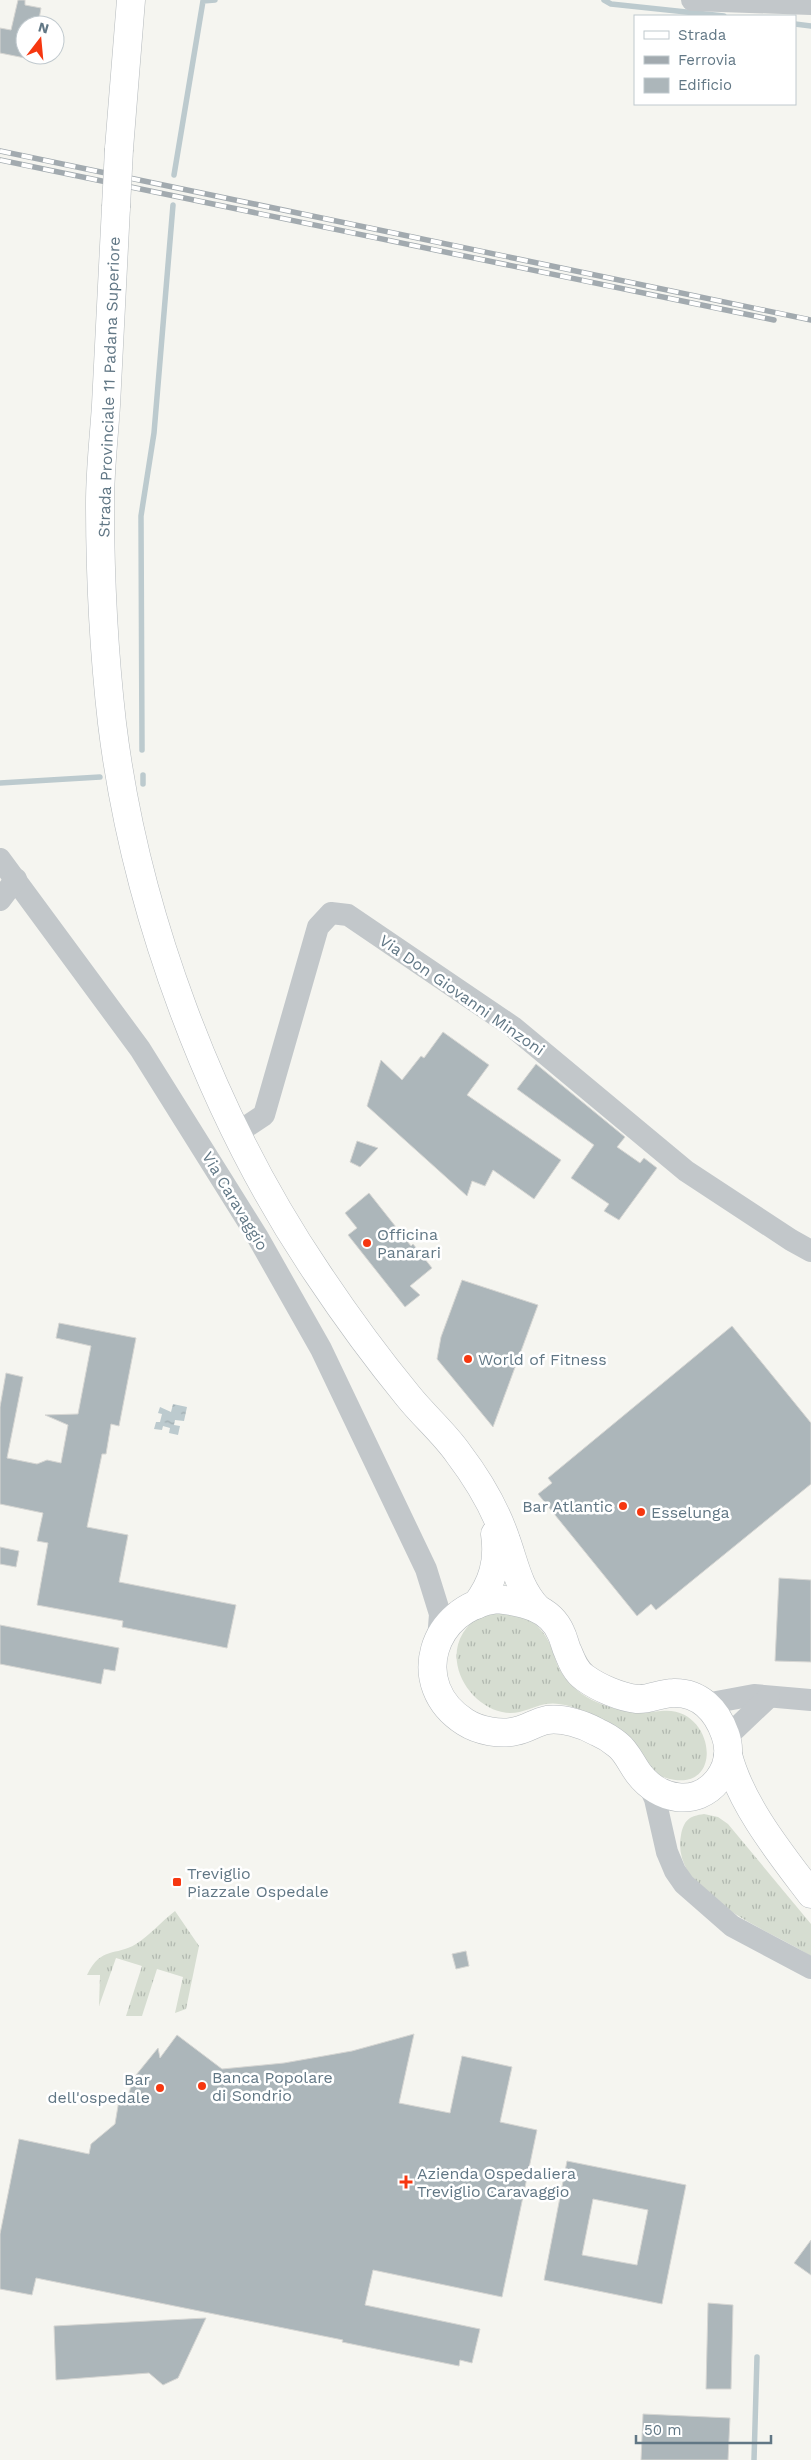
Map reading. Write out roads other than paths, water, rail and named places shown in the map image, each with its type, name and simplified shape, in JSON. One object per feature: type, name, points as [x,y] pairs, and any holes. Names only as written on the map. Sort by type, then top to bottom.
[{"type":"main road","name":"Strada Provinciale 11 Padana Superiore","points":[[126,804],[112,725],[100,502],[116,207],[131,0]]},
{"type":"main road","name":"Via Caravaggio","points":[[126,804],[146,892],[173,979],[199,1048],[237,1133],[317,1273],[406,1393],[458,1452],[489,1503],[506,1538],[518,1581],[537,1608]]},
{"type":"main road","name":"Via Caravaggio","points":[[474,1606],[490,1584],[496,1567],[497,1547],[489,1503]]},
{"type":"main road","name":"Via Caravaggio","points":[[781,1854],[735,1806],[722,1800],[664,1794],[648,1784],[619,1746],[586,1727],[559,1720],[547,1720],[517,1731],[504,1733],[466,1723],[444,1700],[435,1681],[433,1656],[438,1640],[449,1622],[474,1606],[497,1599],[514,1601],[537,1608],[556,1624],[561,1632],[573,1665],[584,1677],[619,1695],[639,1699],[674,1693],[689,1695],[699,1699],[713,1709],[728,1748],[740,1789],[781,1854],[811,1894]]},
{"type":"main road","points":[[692,1797],[708,1790],[718,1779],[726,1766],[728,1748]]},
{"type":"street","points":[[692,0],[811,4]]},
{"type":"street","name":"Via Caravaggio","points":[[0,860],[140,1048],[257,1236],[321,1349],[426,1569],[440,1614],[438,1640]]},
{"type":"street","points":[[0,900],[16,879]]},
{"type":"street","name":"Via Don Giovanni Minzoni","points":[[237,1133],[264,1115],[318,927],[332,913],[348,915],[513,1027],[686,1172],[811,1251]]},
{"type":"street","name":"Via Caravaggio","points":[[426,1569],[452,1599],[474,1606]]},
{"type":"street","name":"Via Caravaggio","points":[[699,1699],[711,1703],[754,1695],[811,1700]]},
{"type":"street","points":[[728,1748],[738,1726],[770,1697]]},
{"type":"street","points":[[648,1784],[657,1807],[667,1852],[675,1871],[684,1884],[709,1908],[732,1926],[811,1968]]},
{"type":"street","points":[[667,1852],[676,1814],[692,1797]]},
{"type":"water","points":[[173,1404],[187,1407],[184,1421],[175,1420],[174,1425],[180,1426],[178,1435],[169,1433],[170,1428],[163,1426],[162,1430],[154,1429],[156,1422],[160,1422],[162,1414],[158,1413],[160,1407],[171,1412]]},
{"type":"waterway","points":[[174,175],[203,1],[215,0]]},
{"type":"waterway","points":[[604,0],[611,4],[715,15]]},
{"type":"waterway","points":[[796,24],[811,26]]},
{"type":"waterway","points":[[142,750],[141,516],[154,433],[173,205]]},
{"type":"waterway","points":[[143,775],[143,784]]},
{"type":"waterway","points":[[0,783],[100,777]]},
{"type":"waterway","points":[[754,2460],[757,2357]]},
{"type":"railway","points":[[0,151],[811,320]]},
{"type":"railway","points":[[0,160],[774,320]]},
{"type":"place","name":"Officina Panarari","points":[[367,1243]]},
{"type":"place","name":"World of Fitness","points":[[468,1359]]},
{"type":"place","name":"Bar Atlantic","points":[[623,1506]]},
{"type":"place","name":"Esselunga","points":[[641,1512]]},
{"type":"place","name":"Treviglio Piazzale Ospedale","points":[[177,1882]]},
{"type":"place","name":"Banca Popolare di Sondrio","points":[[202,2086]]},
{"type":"place","name":"Bar dell'ospedale","points":[[160,2088]]},
{"type":"place","name":"Azienda Ospedaliera Treviglio Caravaggio","points":[[406,2182]]}]
